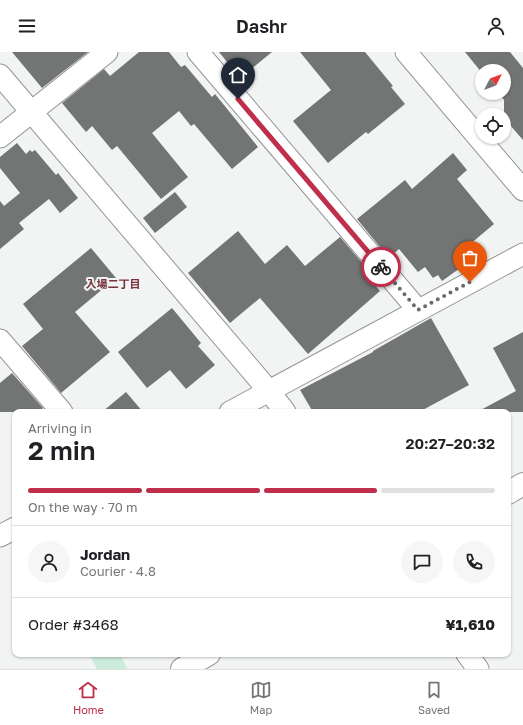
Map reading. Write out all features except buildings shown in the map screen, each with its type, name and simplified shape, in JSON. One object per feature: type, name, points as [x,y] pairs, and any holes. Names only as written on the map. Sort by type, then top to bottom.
[{"type":"street","points":[[0,137],[107,52]]},
{"type":"street","points":[[198,52],[418,310]]},
{"type":"street","points":[[406,52],[523,190]]},
{"type":"street","points":[[0,75],[283,409]]},
{"type":"street","points":[[236,409],[523,254]]},
{"type":"street","points":[[0,340],[59,409]]},
{"type":"street","points":[[511,491],[523,484]]},
{"type":"street","points":[[0,536],[12,530]]},
{"type":"street","points":[[182,669],[204,657]]},
{"type":"street","points":[[469,657],[478,669]]},
{"type":"green space","points":[[91,657],[122,657],[127,668],[124,669],[97,669]]},
{"type":"way so far","points":[[381,267],[418,310],[470,282]]},
{"type":"district","name":"入場二丁目","points":[[113,283]]},
{"type":"route","points":[[238,99],[381,267]]}]
